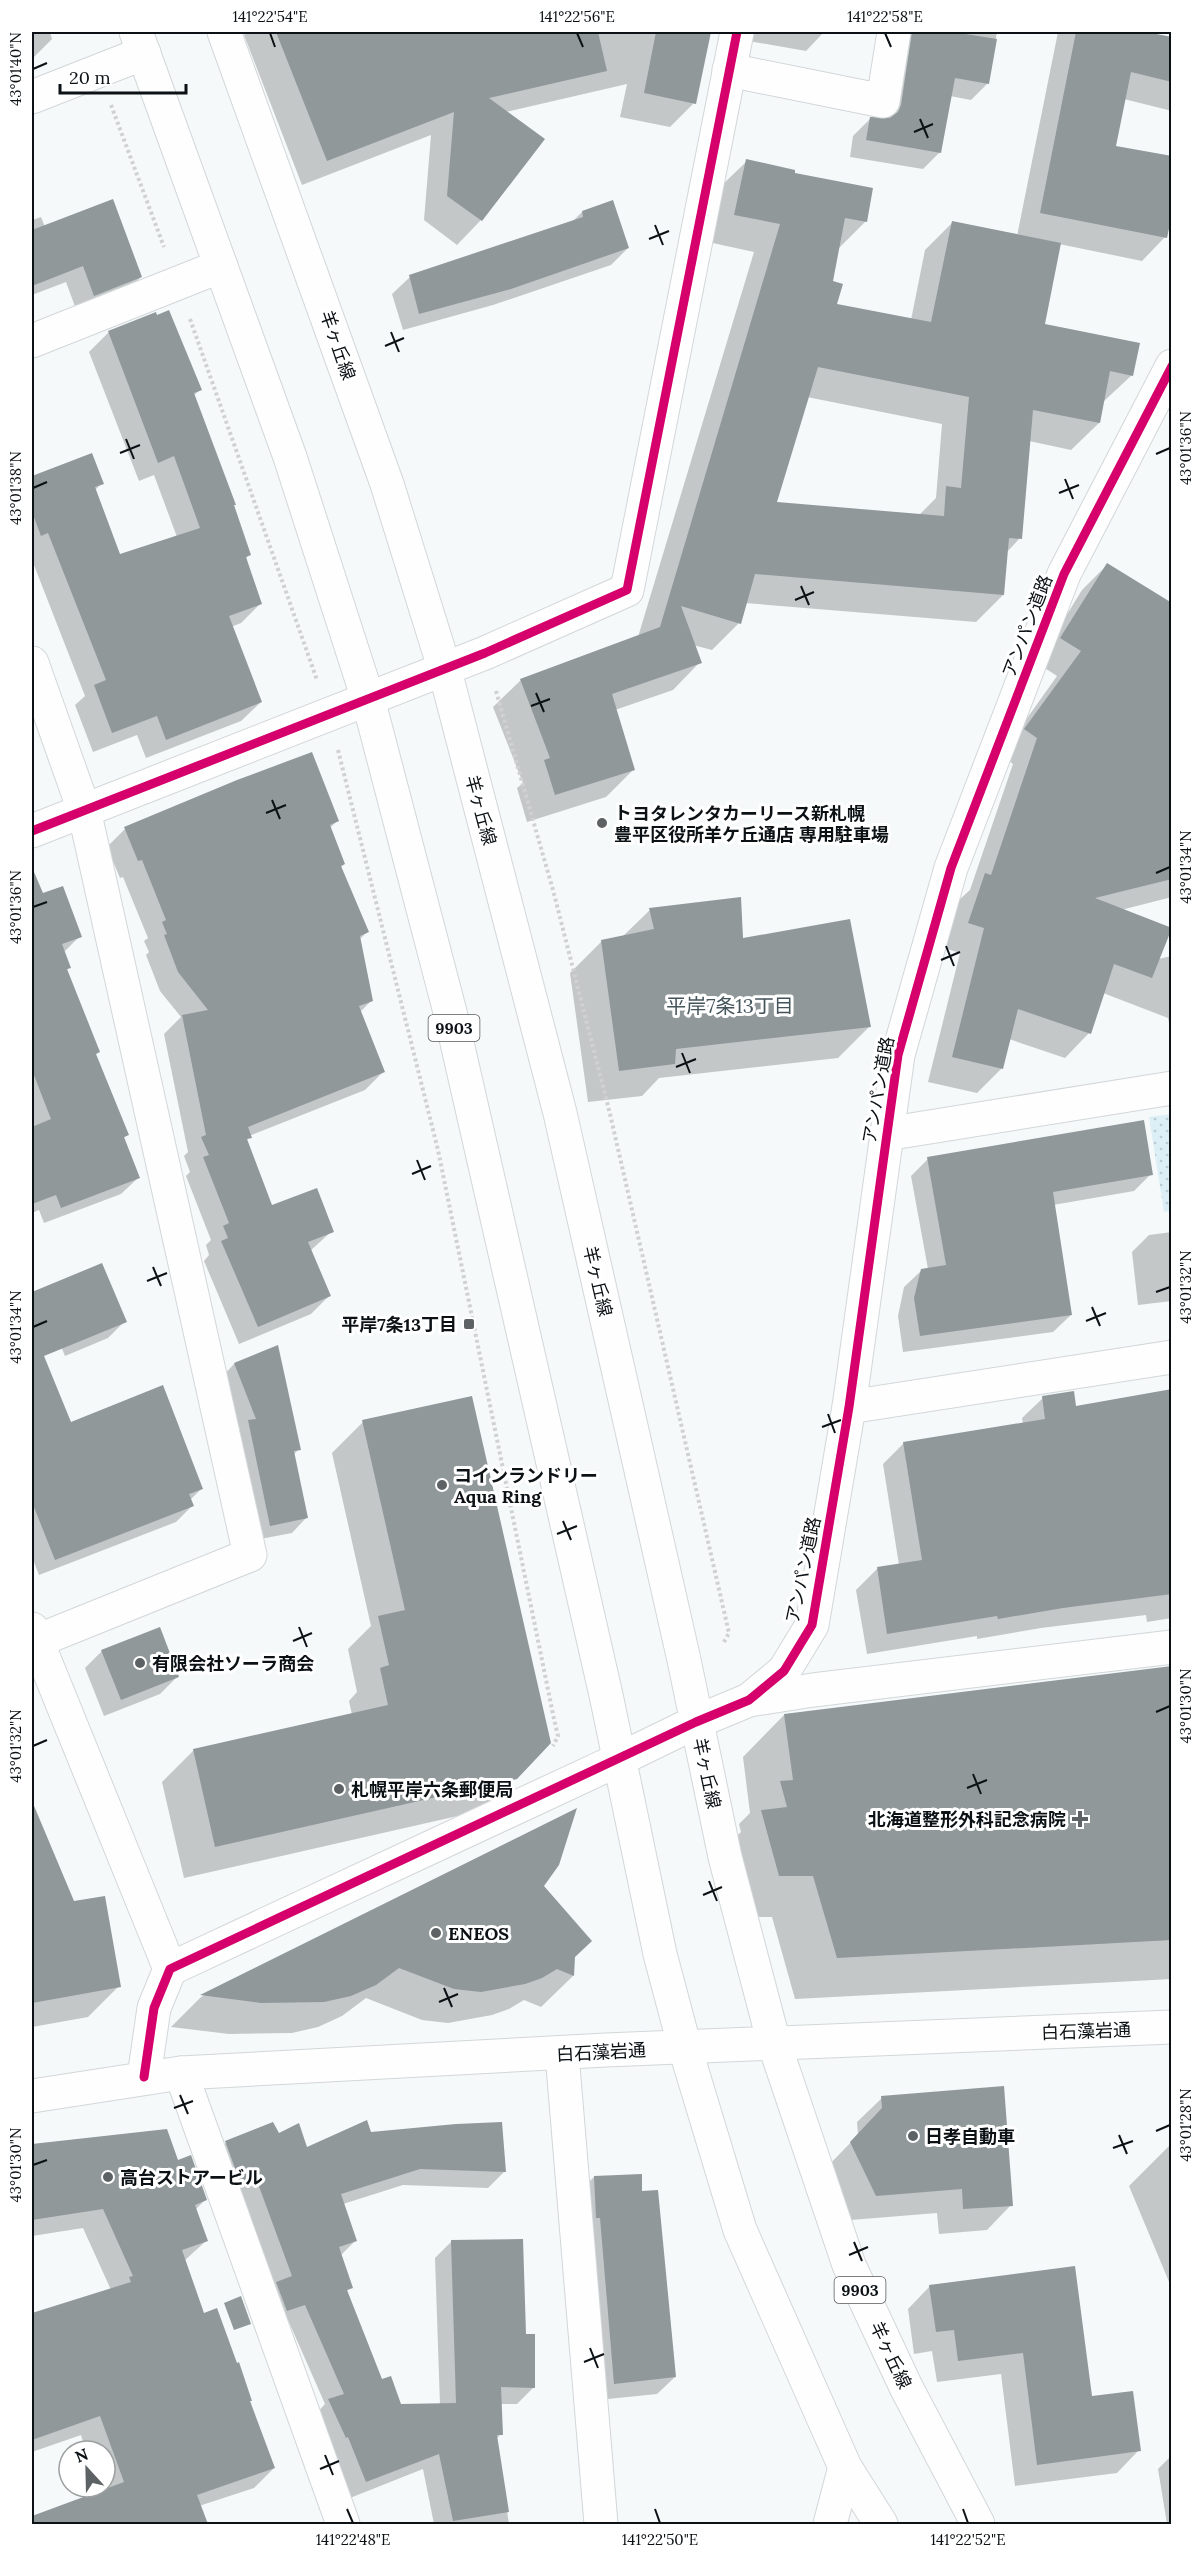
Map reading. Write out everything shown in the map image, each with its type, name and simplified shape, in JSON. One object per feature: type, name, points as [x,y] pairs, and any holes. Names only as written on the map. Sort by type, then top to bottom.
[{"type":"street","name":"羊ヶ丘線","points":[[224,32],[384,473],[444,667],[560,1113],[682,1648],[730,1878],[774,2043],[849,2265],[906,2387],[978,2524]]},
{"type":"street","points":[[32,831],[444,667],[485,653],[627,590],[737,32]]},
{"type":"street","points":[[729,70],[883,101],[894,32]]},
{"type":"street","points":[[32,97],[98,70],[140,42]]},
{"type":"street","name":"9903","points":[[140,42],[290,457],[368,699],[450,1012],[606,1695],[660,1954],[685,2048],[740,2230],[845,2467],[880,2524]]},
{"type":"street","points":[[32,341],[221,266]]},
{"type":"street","name":"アンパン道路","points":[[170,1969],[696,1722],[749,1700],[784,1671],[812,1625],[849,1407],[898,1055],[951,868],[1064,574],[1172,366]]},
{"type":"street","points":[[32,663],[84,810],[250,1555],[33,1638],[170,1969],[154,2008],[144,2077]]},
{"type":"street","points":[[886,1134],[1172,1088]]},
{"type":"street","points":[[849,1407],[1172,1357]]},
{"type":"street","points":[[749,1700],[813,1690],[1172,1647]]},
{"type":"street","name":"白石藻岩通","points":[[32,2096],[181,2073],[774,2043],[1172,2027]]},
{"type":"street","points":[[562,2054],[601,2524]]},
{"type":"street","points":[[181,2073],[343,2524]]},
{"type":"street","points":[[830,2524],[845,2467]]},
{"type":"path","points":[[98,70],[177,282],[329,714],[438,1150],[558,1736],[550,1754]]},
{"type":"path","points":[[485,653],[553,890],[610,1113],[729,1633],[724,1642]]},
{"type":"shaded area","points":[[1171,1114],[1171,1211],[1164,1212],[1149,1117]]},
{"type":"building","points":[[276,32],[598,32],[607,71],[489,98],[545,139],[482,221],[447,196],[454,112],[327,161]]},
{"type":"building","points":[[656,32],[711,32],[696,104],[644,93]]},
{"type":"building","points":[[912,32],[953,32],[997,39],[989,84],[955,78],[941,153],[866,140],[870,117],[890,118],[898,112],[901,105]]},
{"type":"building","points":[[1076,32],[1146,32],[1172,37],[1172,82],[1131,72],[1116,146],[1172,156],[1172,214],[1167,238],[1040,213]]},
{"type":"building","points":[[746,159],[795,170],[795,173],[873,188],[867,222],[845,218],[833,281],[843,284],[837,304],[931,322],[952,221],[1061,243],[1045,324],[1140,343],[1133,376],[1110,371],[1100,423],[1033,410],[1022,539],[1009,538],[1004,595],[755,574],[741,624],[681,606],[702,663],[612,694],[635,770],[555,795],[544,760],[550,758],[520,679],[660,627],[780,224],[734,215]],"holes":[[[818,367],[969,397],[961,488],[946,486],[944,516],[777,502]]]},
{"type":"building","points":[[113,199],[142,277],[94,296],[83,266],[32,286],[32,230]]},
{"type":"building","points":[[613,200],[629,248],[511,289],[419,314],[409,275],[583,217],[582,211]]},
{"type":"building","points":[[169,310],[202,390],[194,393],[236,505],[234,505],[251,555],[246,557],[262,604],[229,616],[262,702],[166,740],[157,716],[112,733],[94,685],[106,680],[48,533],[41,536],[32,512],[32,476],[92,453],[104,484],[95,487],[120,554],[200,528],[174,456],[158,463],[108,331],[156,312],[157,315]]},
{"type":"building","points":[[1107,563],[1172,603],[1172,879],[1095,898],[1172,928],[1152,978],[1114,964],[1091,1034],[1018,1009],[1003,1069],[952,1057],[984,928],[968,923],[985,873],[991,875],[1037,738],[1024,729],[1081,651],[1060,638]]},
{"type":"building","points":[[312,752],[339,821],[330,825],[345,864],[341,866],[369,932],[360,936],[373,1001],[359,1006],[385,1072],[248,1127],[252,1138],[247,1139],[272,1205],[317,1188],[334,1232],[308,1242],[331,1296],[258,1327],[221,1241],[228,1238],[223,1226],[229,1223],[203,1157],[209,1155],[201,1137],[206,1135],[182,1015],[208,1010],[178,972],[164,935],[167,934],[162,922],[166,920],[142,860],[138,861],[124,827]]},
{"type":"building","points":[[32,872],[43,893],[63,886],[82,937],[62,944],[71,968],[67,969],[100,1052],[96,1054],[129,1135],[124,1137],[140,1178],[61,1208],[56,1195],[32,1204],[32,1127],[51,1119],[32,1070]]},
{"type":"building","points":[[741,897],[743,938],[850,919],[871,1027],[676,1049],[675,1064],[619,1071],[601,940],[654,929],[649,908]]},
{"type":"building","points":[[1144,1120],[1153,1175],[1053,1192],[1072,1315],[920,1336],[914,1298],[921,1269],[946,1265],[927,1157]]},
{"type":"building","points":[[102,1263],[127,1322],[44,1356],[71,1422],[163,1385],[203,1489],[189,1494],[194,1506],[55,1560],[32,1502],[32,1292]]},
{"type":"building","points":[[278,1345],[301,1450],[294,1451],[308,1518],[270,1526],[248,1420],[256,1419],[234,1363]]},
{"type":"building","points":[[1172,1389],[1172,1594],[998,1619],[997,1616],[887,1634],[877,1567],[922,1560],[903,1442],[1045,1419],[1042,1396],[1074,1391],[1076,1406]]},
{"type":"building","points":[[472,1396],[551,1743],[517,1779],[215,1847],[193,1749],[388,1705],[380,1668],[389,1665],[378,1616],[405,1610],[362,1420]]},
{"type":"building","name":"有限会社ソーラ商会","points":[[160,1627],[179,1677],[121,1700],[101,1650]]},
{"type":"building","points":[[1172,1666],[1172,1940],[837,1958],[813,1876],[779,1876],[761,1810],[787,1807],[780,1781],[793,1780],[784,1714]]},
{"type":"building","points":[[32,1801],[74,1901],[105,1896],[121,1987],[32,2003]]},
{"type":"building","points":[[577,1808],[559,1865],[544,1886],[592,1941],[575,1957],[574,1976],[557,1969],[525,1984],[481,1992],[454,1989],[399,1968],[376,1985],[351,1996],[324,2002],[261,2003],[200,1995]]},
{"type":"building","points":[[1004,2086],[1013,2206],[963,2209],[962,2189],[876,2196],[850,2142],[882,2108],[881,2096]]},
{"type":"building","points":[[367,2120],[371,2132],[502,2122],[506,2172],[420,2169],[341,2194],[357,2241],[339,2247],[353,2288],[347,2290],[382,2379],[391,2376],[401,2404],[456,2403],[451,2240],[523,2239],[526,2334],[535,2334],[535,2388],[501,2387],[503,2435],[497,2435],[509,2512],[453,2521],[439,2454],[366,2482],[348,2437],[346,2438],[328,2399],[344,2394],[305,2305],[287,2311],[276,2282],[292,2276],[257,2181],[242,2187],[225,2141],[273,2122],[279,2133],[299,2123],[307,2147]]},
{"type":"building","points":[[167,2129],[178,2160],[191,2155],[207,2200],[195,2205],[208,2241],[182,2250],[204,2313],[217,2308],[237,2363],[239,2362],[252,2401],[250,2401],[275,2468],[197,2495],[208,2524],[32,2524],[32,2516],[78,2499],[117,2499],[117,2485],[124,2482],[117,2463],[117,2439],[108,2439],[100,2416],[32,2440],[32,2313],[131,2282],[129,2277],[133,2276],[103,2209],[32,2220],[32,2144]]},
{"type":"building","points":[[642,2174],[642,2191],[658,2190],[676,2377],[614,2384],[600,2218],[596,2218],[594,2176]]},
{"type":"building","points":[[1075,2266],[1092,2396],[1133,2391],[1141,2451],[1037,2465],[1023,2353],[958,2361],[954,2330],[936,2332],[929,2285]]},
{"type":"building","points":[[241,2296],[251,2324],[234,2330],[224,2303]]},
{"type":"cycle path","points":[[32,831],[485,653],[627,590],[737,32]]},
{"type":"cycle path","points":[[144,2077],[154,2008],[170,1969],[696,1722],[749,1700],[784,1671],[812,1625],[849,1407],[898,1055],[951,868],[1064,574],[1172,366]]},
{"type":"place","name":"トヨタレンタカーリース新札幌 豊平区役所羊ケ丘通店 専用駐車場","points":[[602,823]]},
{"type":"place","name":"平岸7条13丁目","points":[[469,1324]]},
{"type":"place","name":"コインランドリー Aqua Ring","points":[[442,1485]]},
{"type":"place","name":"有限会社ソーラ商会","points":[[140,1663]]},
{"type":"place","name":"札幌平岸六条郵便局","points":[[339,1789]]},
{"type":"place","name":"北海道整形外科記念病院","points":[[1080,1819]]},
{"type":"place","name":"ENEOS","points":[[436,1933]]},
{"type":"place","name":"日孝自動車","points":[[913,2136]]},
{"type":"place","name":"高台ストアービル","points":[[108,2177]]},
{"type":"district","name":"平岸7条13丁目","points":[[730,1005]]}]
